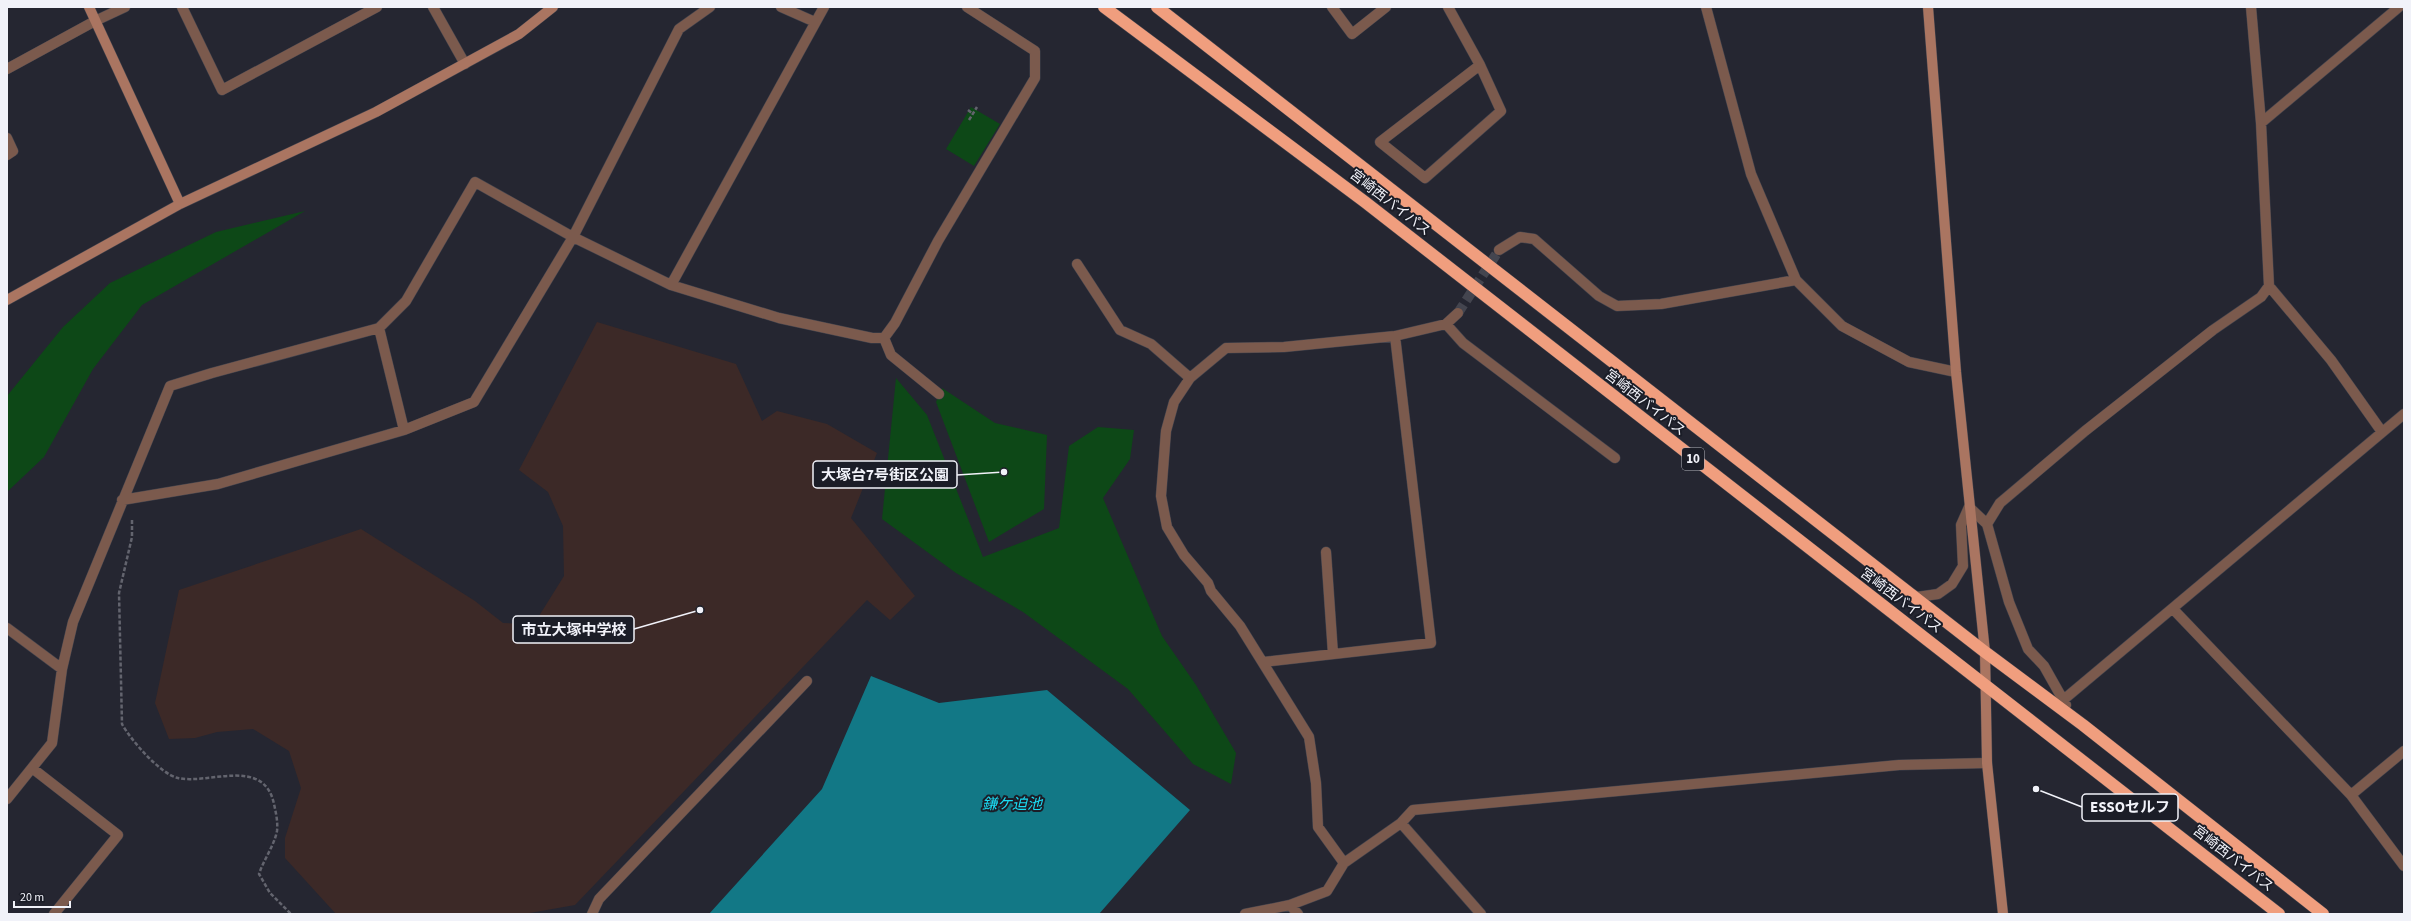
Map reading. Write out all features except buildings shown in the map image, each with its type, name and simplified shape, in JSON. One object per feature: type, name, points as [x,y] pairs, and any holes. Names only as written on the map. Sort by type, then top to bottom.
[{"type":"highway","name":"宮崎西バイパス","points":[[1104,7],[1366,202],[1751,505],[1984,682],[2279,914]]},
{"type":"highway","name":"宮崎西バイパス","points":[[1157,7],[1905,588],[1985,652],[2083,725],[2323,914]]},
{"type":"street","points":[[89,7],[180,204]]},
{"type":"street","points":[[7,70],[95,21],[125,7]]},
{"type":"street","points":[[182,7],[222,90],[376,7]]},
{"type":"street","points":[[433,7],[465,64]]},
{"type":"street","points":[[7,300],[180,204],[376,112],[519,34],[553,7]]},
{"type":"street","points":[[122,500],[218,484],[404,430],[474,402],[573,238],[680,29],[710,7]]},
{"type":"street","points":[[781,7],[815,22]]},
{"type":"street","points":[[671,285],[824,7]]},
{"type":"street","points":[[884,338],[895,323],[938,241],[1034,78],[1034,51],[966,7]]},
{"type":"street","points":[[1332,7],[1352,34],[1386,7]]},
{"type":"street","points":[[1448,7],[1480,65],[1502,111],[1424,178],[1380,142],[1480,65]]},
{"type":"street","points":[[1706,7],[1751,174],[1796,280],[1842,326],[1909,362],[1956,372]]},
{"type":"street","points":[[1928,7],[1956,372],[1985,652],[1984,682],[1987,763],[2003,914]]},
{"type":"street","points":[[2251,7],[2261,123],[2269,286],[2331,360],[2382,432]]},
{"type":"street","points":[[2261,123],[2399,7]]},
{"type":"street","points":[[7,138],[13,151],[7,155]]},
{"type":"street","points":[[7,799],[52,743],[62,669],[73,622],[170,386],[212,372],[379,328],[406,301],[475,182],[573,238],[671,285],[779,318],[872,338],[884,338]]},
{"type":"street","points":[[1499,250],[1520,237],[1534,240],[1599,296],[1617,306],[1661,304],[1796,280]]},
{"type":"street","points":[[1077,264],[1120,330],[1151,344],[1190,378]]},
{"type":"street","points":[[1987,524],[2000,503],[2085,431],[2213,330],[2260,297],[2269,286]]},
{"type":"street","points":[[1344,863],[1318,827],[1316,784],[1309,737],[1264,662],[1240,626],[1184,555],[1167,527],[1161,496],[1166,431],[1174,402],[1190,378],[1226,348],[1278,347],[1395,336],[1446,324],[1458,313]]},
{"type":"street","points":[[1446,324],[1463,343],[1615,458]]},
{"type":"street","points":[[379,328],[404,430]]},
{"type":"street","points":[[1264,662],[1431,643],[1395,336]]},
{"type":"street","points":[[884,338],[891,355],[939,394]]},
{"type":"street","points":[[2062,701],[2404,414]]},
{"type":"street","points":[[1905,588],[1917,597],[1938,594],[1952,584],[1963,566],[1961,525],[1970,506]]},
{"type":"street","points":[[1970,506],[1987,524],[2009,602],[2028,649],[2044,666],[2062,701],[2083,725]]},
{"type":"street","points":[[1326,552],[1333,654]]},
{"type":"street","points":[[2173,609],[2351,794],[2404,866]]},
{"type":"street","points":[[7,628],[62,669]]},
{"type":"street","points":[[592,914],[599,899],[807,681]]},
{"type":"street","points":[[2351,794],[2404,751]]},
{"type":"street","points":[[1246,914],[1290,905],[1326,892],[1344,863],[1401,823],[1413,810],[1899,765],[1987,763]]},
{"type":"street","points":[[32,768],[118,835],[54,914]]},
{"type":"street","points":[[1401,823],[1481,914]]},
{"type":"street","points":[[1290,905],[1298,914]]},
{"type":"path","points":[[969,120],[977,107]]},
{"type":"path","points":[[968,110],[973,114]]},
{"type":"path","points":[[122,500],[132,518],[132,537],[120,593],[122,724],[126,732],[157,765],[178,778],[237,775],[253,778],[266,787],[273,798],[278,825],[273,844],[259,874],[270,893],[291,914]]},
{"type":"shaded area","points":[[597,322],[736,364],[762,421],[777,411],[827,424],[877,453],[851,518],[915,596],[890,620],[867,600],[575,905],[524,914],[336,914],[285,858],[285,838],[301,788],[289,751],[253,729],[217,732],[195,738],[169,739],[155,703],[179,590],[361,529],[475,601],[503,623],[534,624],[564,576],[563,526],[548,492],[519,470]]},
{"type":"green space","points":[[971,107],[1000,124],[974,166],[946,149]]},
{"type":"green space","points":[[305,211],[142,305],[93,369],[44,457],[7,492],[7,396],[63,327],[110,283],[216,232]]},
{"type":"green space","points":[[896,378],[927,415],[983,557],[1059,528],[1069,446],[1098,427],[1134,430],[1130,459],[1103,498],[1162,636],[1196,685],[1236,753],[1231,784],[1193,764],[1128,689],[1023,612],[956,573],[882,519]]},
{"type":"green space","points":[[942,388],[995,423],[1047,435],[1044,509],[989,542],[936,402]]},
{"type":"water","name":"鎌ケ迫池","points":[[871,676],[939,703],[1047,690],[1190,810],[1099,914],[709,914],[822,789]]},
{"type":"tunnel","points":[[1458,313],[1499,250]]},
{"type":"place","name":"大塚台7号街区公園","points":[[1004,472]]},
{"type":"place","name":"市立大塚中学校","points":[[700,610]]},
{"type":"place","name":"ESSOセルフ","points":[[2036,789]]}]
